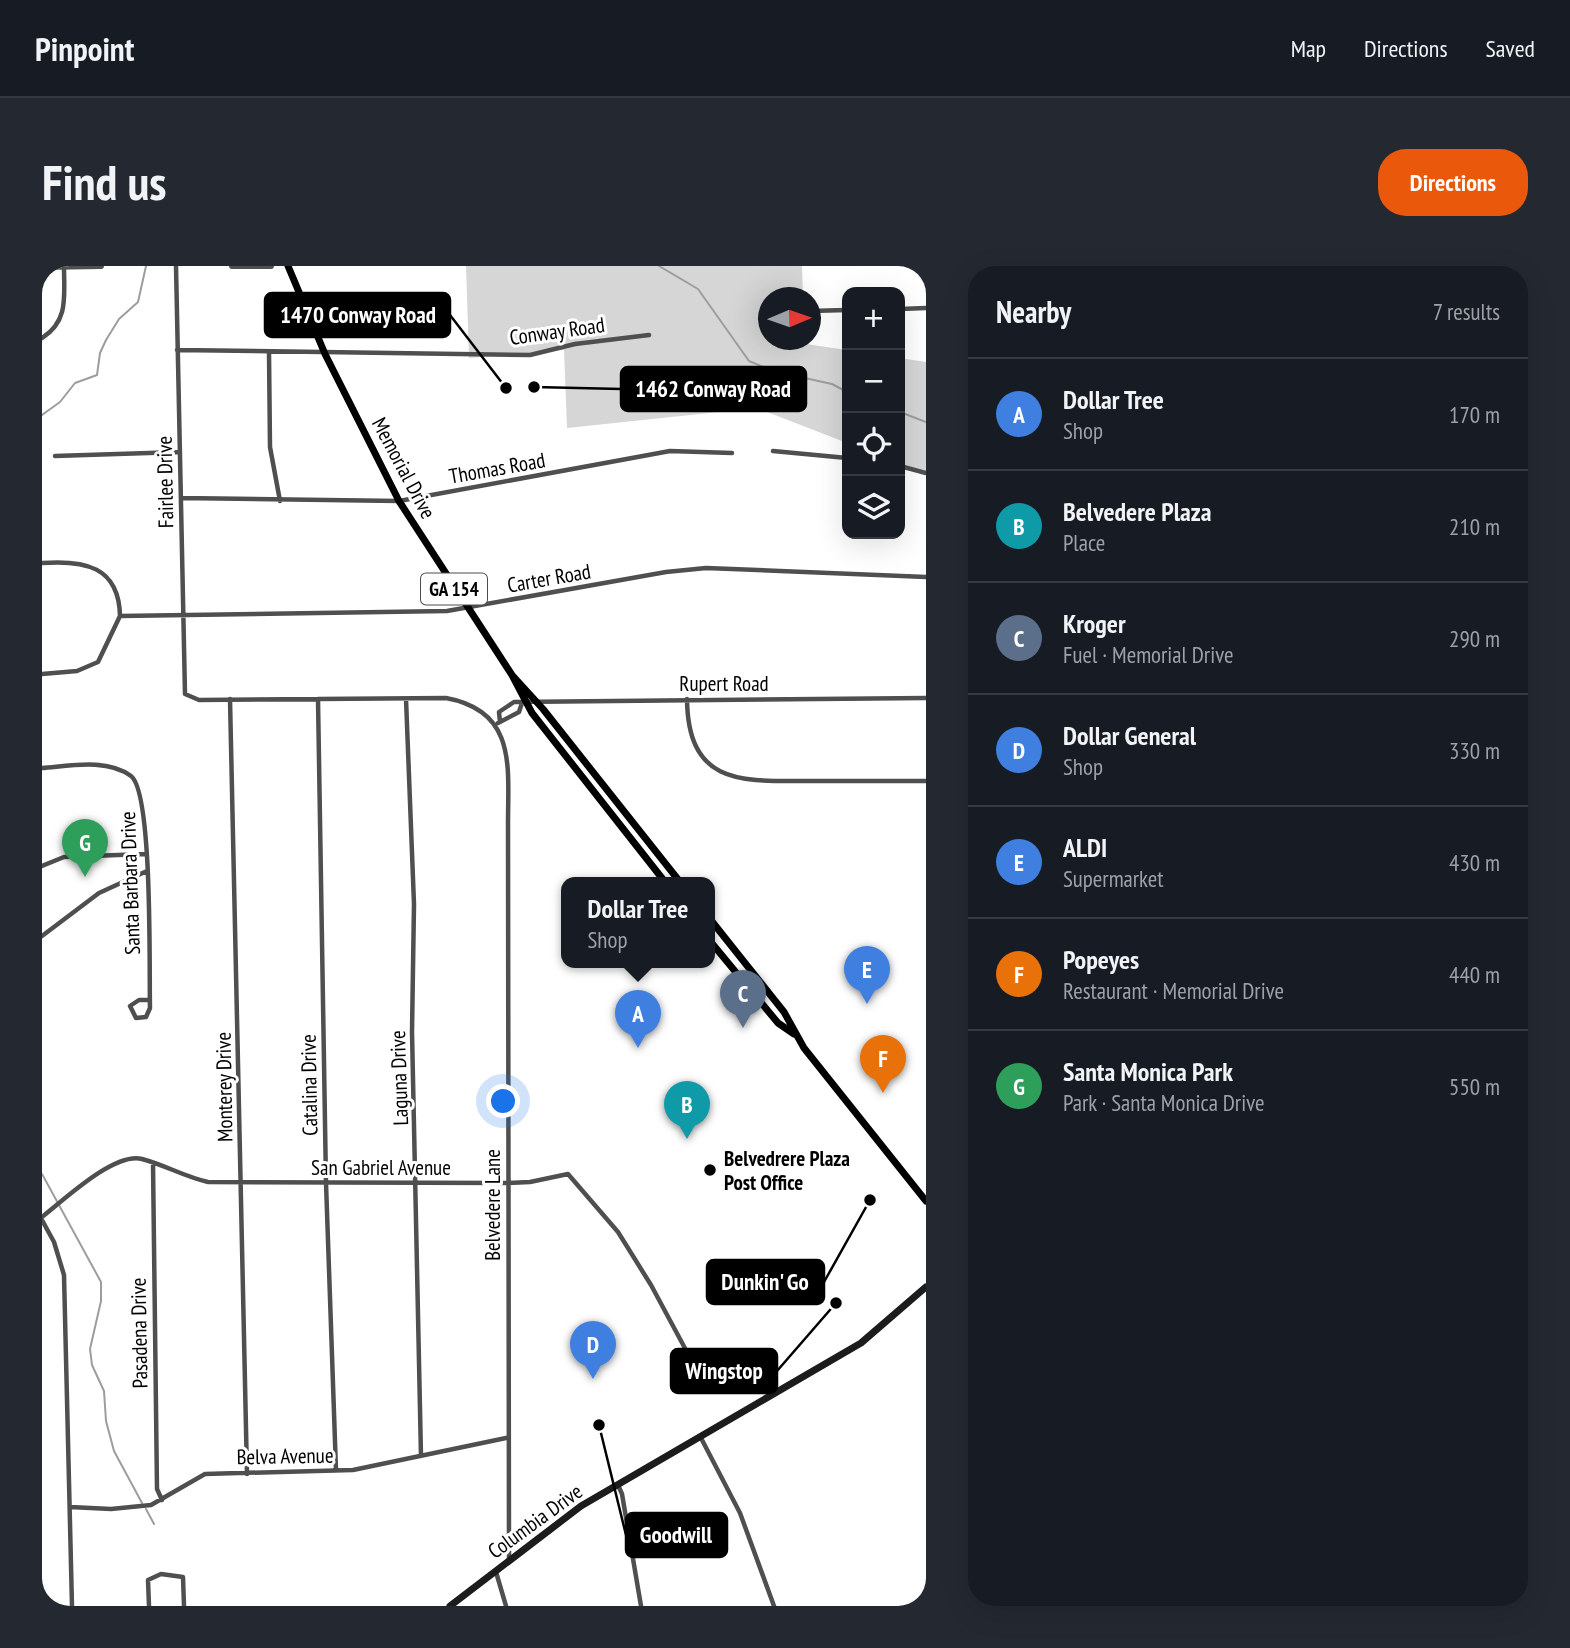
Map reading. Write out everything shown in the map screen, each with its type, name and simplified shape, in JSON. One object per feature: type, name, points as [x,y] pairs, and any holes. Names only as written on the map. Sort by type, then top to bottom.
[{"type":"main road","name":"Memorial Drive","points":[[288,266],[325,354],[399,501],[466,609],[512,675],[537,702],[676,877]]},
{"type":"main road","name":"Memorial Drive","points":[[512,675],[524,703],[660,877]]},
{"type":"main road","points":[[715,925],[784,1012],[794,1034],[926,1201]]},
{"type":"main road","points":[[715,947],[784,1030],[794,1034]]},
{"type":"main road","name":"Columbia Drive","points":[[450,1606],[581,1506],[861,1343],[926,1287]]},
{"type":"street","points":[[42,267],[101,266]]},
{"type":"street","name":"Fairlee Drive","points":[[176,266],[184,689],[187,696],[199,700],[230,699]]},
{"type":"street","points":[[232,266],[271,266]]},
{"type":"street","points":[[42,338],[59,324],[64,312],[64,267]]},
{"type":"street","points":[[905,309],[926,308]]},
{"type":"street","points":[[821,311],[842,310]]},
{"type":"street","name":"Conway Road","points":[[177,351],[530,355],[575,345],[649,335]]},
{"type":"street","points":[[269,353],[270,447],[280,501]]},
{"type":"street","name":"Thomas Road","points":[[181,498],[399,501],[670,451],[732,453]]},
{"type":"street","points":[[773,451],[842,458]]},
{"type":"street","points":[[55,456],[180,452]]},
{"type":"street","points":[[905,467],[926,473]]},
{"type":"street","points":[[42,563],[85,564],[104,573],[118,598],[120,616],[98,662],[77,671],[42,674]]},
{"type":"street","name":"Carter Road","points":[[120,616],[466,609],[666,572],[706,568],[926,577]]},
{"type":"street","points":[[230,699],[446,698],[466,702],[481,710],[497,724]]},
{"type":"street","name":"Rupert Road","points":[[524,703],[926,698]]},
{"type":"street","name":"Monterey Drive","points":[[230,699],[247,1474]]},
{"type":"street","name":"Catalina Drive","points":[[318,699],[326,1183],[336,1470]]},
{"type":"street","name":"Laguna Drive","points":[[405,699],[414,904],[412,1032],[421,1456]]},
{"type":"street","points":[[687,699],[687,715],[698,749],[707,762],[733,778],[761,782],[926,781]]},
{"type":"street","points":[[514,702],[524,703],[519,712],[506,722],[497,724],[499,712],[514,702]]},
{"type":"street","name":"Belvedere Lane","points":[[497,724],[508,763],[506,1438],[509,1561]]},
{"type":"street","name":"Santa Barbara Drive","points":[[42,768],[109,767],[134,778],[143,802],[149,1000]]},
{"type":"street","points":[[42,866],[64,857],[145,854]]},
{"type":"street","points":[[42,936],[99,893],[147,871]]},
{"type":"street","points":[[139,1000],[149,1000],[149,1013],[146,1017],[136,1018],[130,1006],[139,1000]]},
{"type":"street","name":"San Gabriel Avenue","points":[[42,1219],[118,1160],[135,1158],[186,1177],[208,1182],[508,1183],[530,1182],[568,1174],[618,1232],[651,1284],[687,1352]]},
{"type":"street","name":"Pasadena Drive","points":[[153,1163],[157,1489],[162,1501]]},
{"type":"street","points":[[42,1219],[54,1242],[64,1275],[72,1606]]},
{"type":"street","name":"Belva Avenue","points":[[70,1507],[133,1508],[162,1501],[205,1474],[370,1467],[506,1438]]},
{"type":"street","points":[[701,1438],[740,1513],[774,1606]]},
{"type":"street","points":[[618,1485],[622,1494],[641,1606]]},
{"type":"street","points":[[496,1572],[506,1606]]},
{"type":"street","points":[[149,1606],[148,1580],[161,1574],[183,1577],[184,1606]]},
{"type":"shaded area","points":[[466,266],[802,266],[803,287],[758,287],[758,350],[821,350],[821,346],[842,349],[842,441],[757,408],[567,428],[564,350],[469,358]]},
{"type":"shaded area","points":[[905,359],[926,362],[926,474],[905,465]]},
{"type":"waterway","points":[[42,415],[60,402],[75,383],[97,375],[100,353],[106,340],[119,319],[138,302],[146,266]]},
{"type":"waterway","points":[[659,266],[698,289],[749,361],[773,371],[832,384],[842,389]]},
{"type":"waterway","points":[[903,413],[926,422]]},
{"type":"waterway","points":[[42,1174],[101,1282],[101,1301],[90,1349],[92,1365],[104,1391],[106,1421],[114,1451],[142,1503]]},
{"type":"waterway","points":[[146,1509],[154,1524]]},
{"type":"place","name":"1462 Conway Road","points":[[534,387]]},
{"type":"place","name":"1470 Conway Road","points":[[506,388]]},
{"type":"place","name":"Santa Monica Park","points":[[85,877]]},
{"type":"place","name":"ALDI","points":[[867,1004]]},
{"type":"place","name":"Kroger","points":[[743,1028]]},
{"type":"place","name":"Dollar Tree","points":[[638,1048]]},
{"type":"place","name":"Popeyes","points":[[883,1093]]},
{"type":"place","name":"Belvedere Plaza","points":[[687,1139]]},
{"type":"place","name":"Belvedrere Plaza Post Office","points":[[710,1170]]},
{"type":"place","name":"Dunkin' Go","points":[[870,1200]]},
{"type":"place","name":"Wingstop","points":[[836,1303]]},
{"type":"place","name":"Dollar General","points":[[593,1379]]},
{"type":"place","name":"Goodwill","points":[[599,1425]]}]
